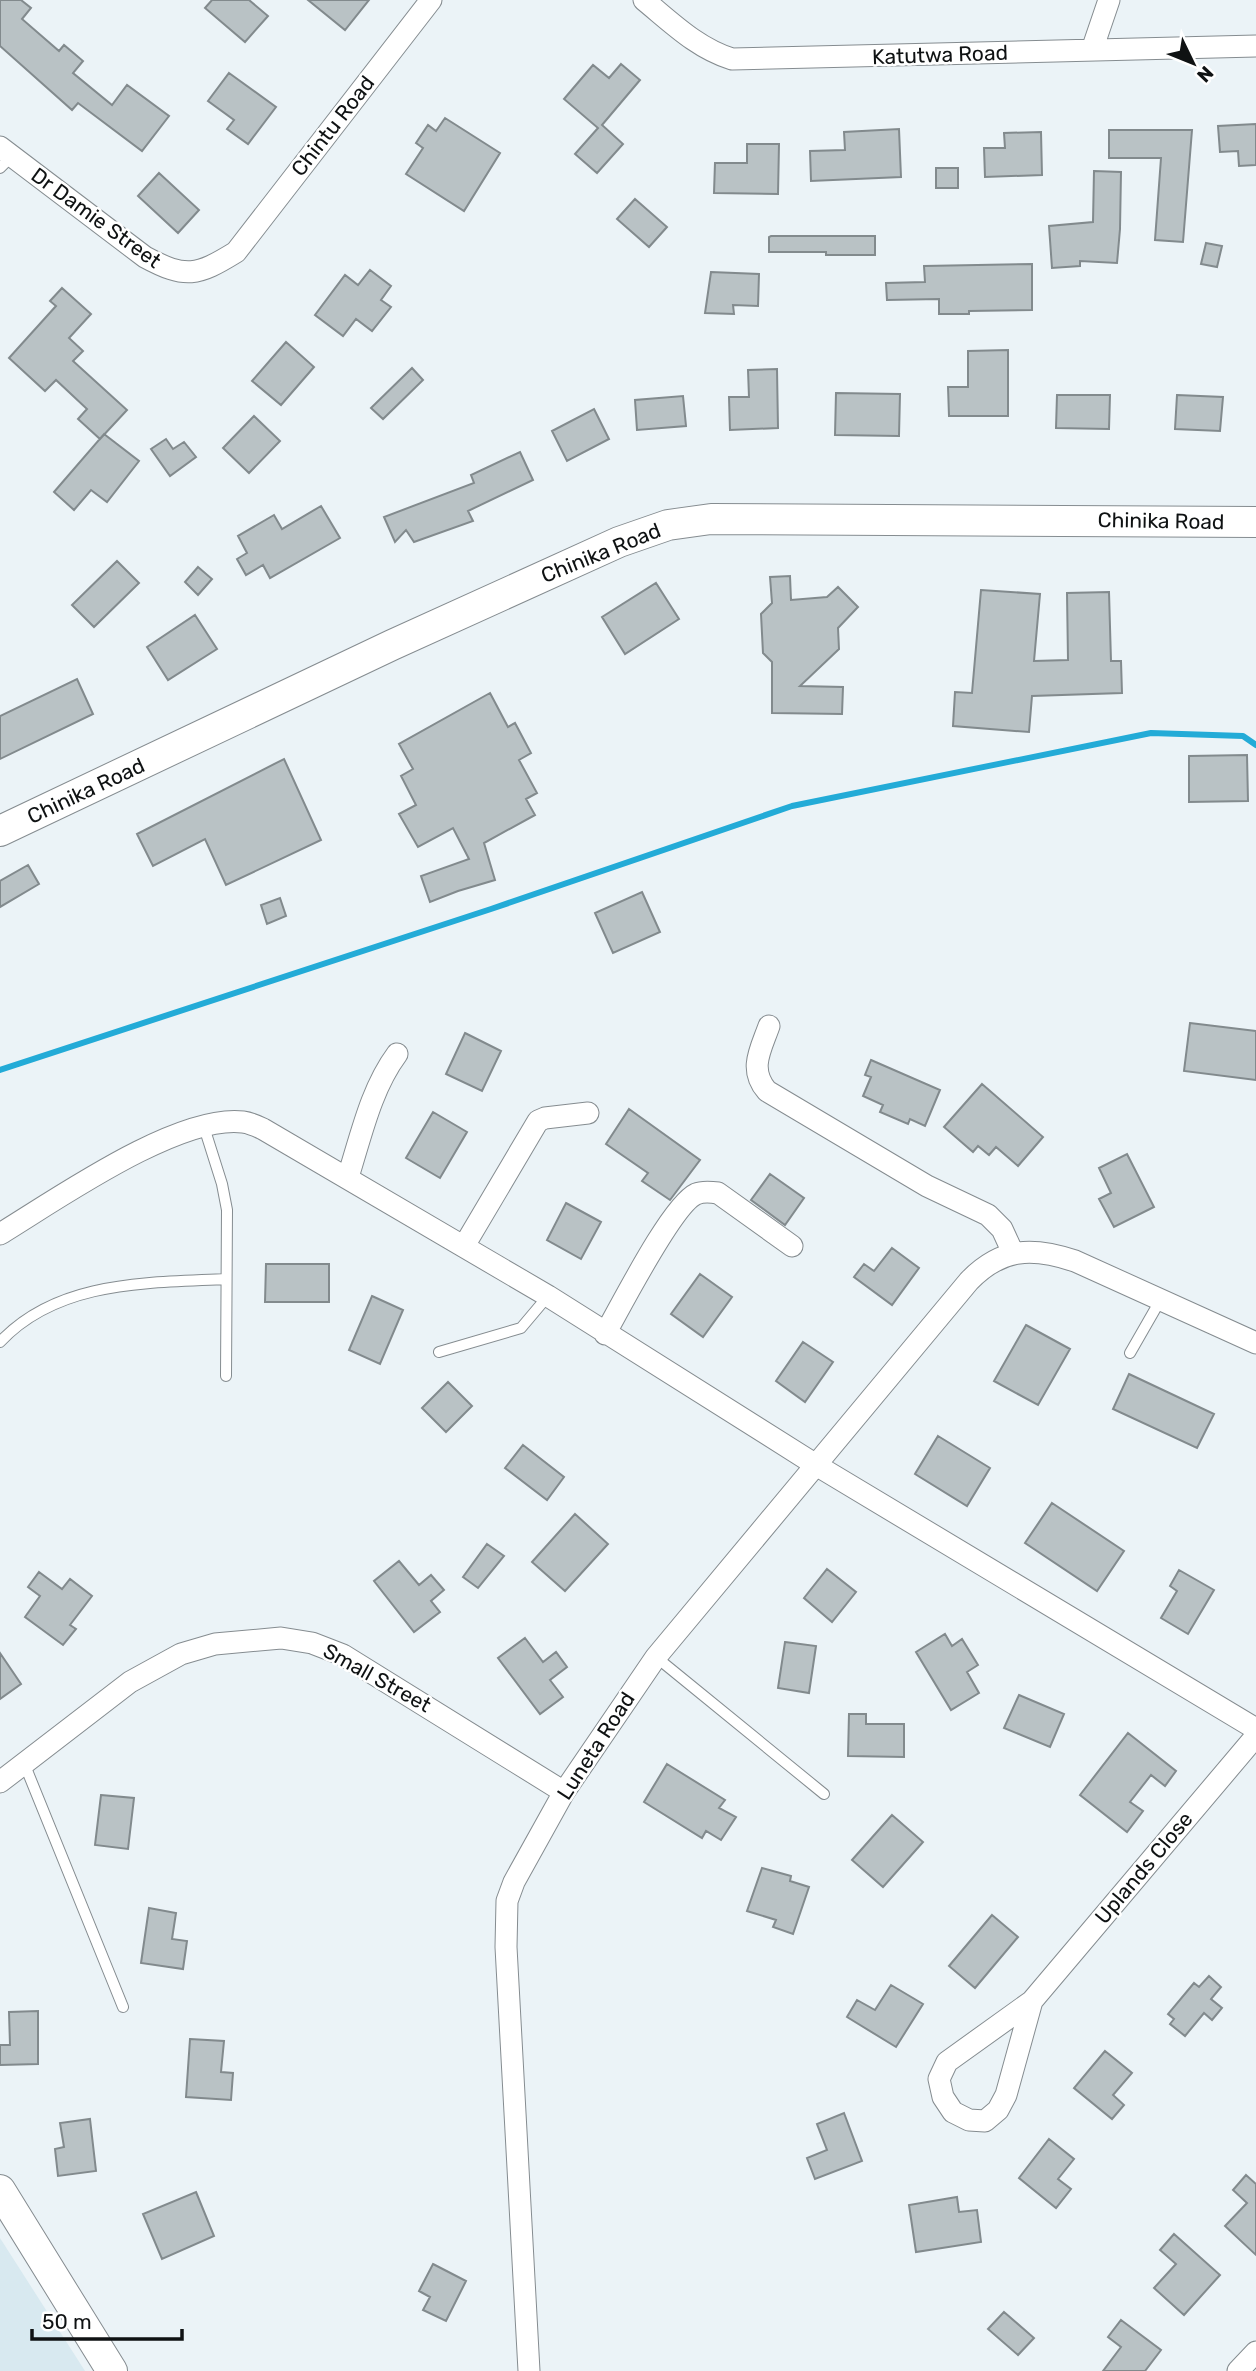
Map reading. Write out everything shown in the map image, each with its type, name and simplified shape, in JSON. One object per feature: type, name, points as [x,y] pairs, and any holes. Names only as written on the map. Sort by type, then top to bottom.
[{"type":"main road","name":"Chinika Road","points":[[0,831],[443,622],[619,542],[668,525],[711,519],[1256,522]]},
{"type":"main road","points":[[0,2190],[112,2371]]},
{"type":"street","name":"Chintu Road","points":[[236,252],[431,0]]},
{"type":"street","name":"Katutwa Road","points":[[644,0],[697,43],[715,54],[732,59],[1256,46]]},
{"type":"street","points":[[1092,50],[1109,0]]},
{"type":"street","name":"Dr Damie Street","points":[[4,157],[145,257],[168,270],[190,274],[213,266],[236,252]]},
{"type":"street","points":[[769,1026],[756,1064],[759,1082],[766,1091],[927,1186],[988,1215],[1002,1228],[1013,1253],[1056,1255],[1256,1343]]},
{"type":"street","points":[[348,1177],[373,1101],[388,1066],[397,1054]]},
{"type":"street","points":[[464,1246],[538,1121],[588,1113]]},
{"type":"street","points":[[0,1234],[143,1149],[204,1127],[229,1122],[254,1125],[464,1246],[816,1465],[1256,1729]]},
{"type":"street","points":[[605,1334],[667,1226],[685,1202],[696,1194],[718,1193],[792,1246]]},
{"type":"street","name":"Luneta Road","points":[[529,2371],[505,1923],[507,1901],[514,1882],[564,1792],[656,1657],[969,1281],[982,1267],[1013,1253]]},
{"type":"street","name":"Small Street","points":[[0,1782],[130,1682],[181,1654],[215,1643],[281,1638],[312,1643],[343,1655],[564,1792]]},
{"type":"street","name":"Uplands Close","points":[[1032,2001],[1006,2095],[998,2110],[985,2121],[969,2120],[953,2112],[943,2097],[939,2079],[947,2062],[1032,2001],[1256,1735]]},
{"type":"street","points":[[1238,2371],[1256,2351]]},
{"type":"lane","points":[[204,1127],[225,1199],[226,1376]]},
{"type":"lane","points":[[0,1342],[19,1324],[38,1313],[86,1293],[131,1283],[226,1279]]},
{"type":"lane","points":[[439,1353],[521,1328],[548,1297]]},
{"type":"lane","points":[[1130,1353],[1161,1299]]},
{"type":"lane","points":[[656,1657],[824,1794]]},
{"type":"lane","points":[[24,1763],[123,2007]]},
{"type":"shaded area","points":[[0,2238],[85,2371],[0,2371]]},
{"type":"building","points":[[0,0],[21,0],[31,8],[22,19],[59,51],[64,45],[83,61],[73,73],[112,105],[127,85],[169,116],[142,151],[78,103],[72,110],[0,46]]},
{"type":"building","points":[[212,0],[249,0],[268,16],[245,42],[205,8]]},
{"type":"building","points":[[308,0],[369,0],[345,30]]},
{"type":"building","points":[[621,64],[640,80],[602,125],[623,144],[597,173],[575,154],[598,128],[564,99],[593,65],[609,78]]},
{"type":"building","points":[[229,73],[276,107],[248,144],[227,129],[234,120],[208,101]]},
{"type":"building","points":[[445,118],[500,153],[464,211],[406,174],[423,148],[416,143],[428,125],[436,131]]},
{"type":"building","points":[[1256,124],[1256,165],[1239,166],[1238,151],[1220,152],[1218,126]]},
{"type":"building","points":[[899,129],[901,177],[811,181],[810,151],[845,150],[844,132]]},
{"type":"building","points":[[1109,130],[1192,130],[1183,242],[1155,240],[1161,158],[1109,158]]},
{"type":"building","points":[[1041,132],[1042,175],[985,177],[984,148],[1005,148],[1004,133]]},
{"type":"building","points":[[747,144],[779,144],[778,194],[714,193],[715,163],[747,163]]},
{"type":"building","points":[[936,168],[958,168],[958,188],[936,188]]},
{"type":"building","points":[[1094,171],[1121,172],[1117,263],[1080,261],[1080,266],[1052,268],[1049,226],[1093,222]]},
{"type":"building","points":[[159,173],[199,210],[178,233],[138,196]]},
{"type":"building","points":[[635,199],[667,227],[649,247],[617,219]]},
{"type":"building","points":[[771,236],[875,236],[875,255],[769,252]]},
{"type":"building","points":[[1206,243],[1222,246],[1217,267],[1201,264]]},
{"type":"building","points":[[1032,264],[1032,310],[939,314],[939,299],[887,300],[886,283],[925,282],[924,266]]},
{"type":"building","points":[[370,270],[391,286],[381,300],[391,307],[372,331],[356,319],[343,336],[315,315],[345,275],[358,285]]},
{"type":"building","points":[[711,272],[759,274],[758,306],[733,305],[734,314],[705,313]]},
{"type":"building","points":[[62,288],[91,314],[69,338],[83,351],[73,361],[127,410],[100,439],[78,419],[87,409],[56,380],[45,391],[9,358],[56,306],[50,301]]},
{"type":"building","points":[[286,342],[314,367],[281,405],[252,381]]},
{"type":"building","points":[[1008,350],[1008,416],[949,416],[948,387],[968,387],[968,351]]},
{"type":"building","points":[[412,368],[423,380],[383,419],[371,408]]},
{"type":"building","points":[[777,369],[778,428],[730,430],[729,397],[749,397],[748,370]]},
{"type":"building","points":[[836,393],[900,394],[899,436],[835,435]]},
{"type":"building","points":[[1057,395],[1110,395],[1109,429],[1056,428]]},
{"type":"building","points":[[1177,395],[1223,397],[1220,431],[1175,429]]},
{"type":"building","points":[[683,396],[686,426],[637,430],[635,400]]},
{"type":"building","points":[[594,409],[609,439],[567,461],[552,431]]},
{"type":"building","points":[[254,416],[280,441],[249,473],[223,448]]},
{"type":"building","points":[[104,434],[139,461],[107,502],[91,490],[74,510],[54,492]]},
{"type":"building","points":[[166,439],[173,449],[184,442],[196,457],[170,476],[151,449]]},
{"type":"building","points":[[520,452],[533,480],[468,511],[473,521],[414,542],[406,530],[395,542],[384,517],[474,483],[471,475]]},
{"type":"building","points":[[321,506],[340,538],[270,578],[263,565],[246,575],[237,559],[247,553],[238,536],[274,515],[282,529]]},
{"type":"building","points":[[117,561],[139,583],[94,627],[72,605]]},
{"type":"building","points":[[198,567],[212,579],[198,595],[185,582]]},
{"type":"building","points":[[790,576],[791,600],[827,597],[838,587],[858,607],[838,628],[839,649],[800,686],[843,687],[842,714],[772,713],[772,662],[763,653],[761,614],[772,603],[770,577]]},
{"type":"building","points":[[656,583],[679,619],[625,654],[602,617]]},
{"type":"building","points":[[981,590],[1040,594],[1034,661],[1068,660],[1067,593],[1109,592],[1111,661],[1121,661],[1122,693],[1032,696],[1029,732],[953,726],[955,692],[972,693]]},
{"type":"building","points":[[195,615],[217,649],[168,680],[147,647]]},
{"type":"building","points":[[77,679],[93,714],[0,759],[0,716]]},
{"type":"building","points":[[490,693],[508,727],[515,723],[531,753],[519,760],[537,793],[526,799],[535,815],[484,843],[495,880],[430,902],[421,876],[469,859],[453,828],[418,847],[399,814],[416,805],[401,776],[413,769],[399,744]]},
{"type":"building","points":[[1247,755],[1248,801],[1189,802],[1189,756]]},
{"type":"building","points":[[284,759],[321,840],[226,885],[205,839],[153,866],[137,834]]},
{"type":"building","points":[[28,865],[39,884],[0,907],[0,881]]},
{"type":"building","points":[[642,892],[660,932],[613,953],[595,913]]},
{"type":"building","points":[[280,898],[286,916],[267,924],[261,905]]},
{"type":"building","points":[[1190,1023],[1256,1031],[1256,1080],[1184,1071]]},
{"type":"building","points":[[465,1033],[501,1051],[482,1091],[446,1074]]},
{"type":"building","points":[[871,1060],[940,1090],[925,1126],[910,1119],[908,1124],[880,1112],[883,1105],[863,1096],[871,1077],[865,1075]]},
{"type":"building","points":[[982,1084],[1043,1137],[1018,1166],[996,1147],[989,1155],[978,1146],[973,1152],[944,1127]]},
{"type":"building","points":[[629,1109],[700,1160],[670,1200],[642,1181],[648,1173],[606,1144]]},
{"type":"building","points":[[433,1112],[467,1132],[440,1178],[406,1158]]},
{"type":"building","points":[[1127,1154],[1154,1207],[1114,1227],[1099,1199],[1111,1193],[1099,1168]]},
{"type":"building","points":[[770,1174],[804,1198],[785,1225],[751,1200]]},
{"type":"building","points":[[566,1203],[601,1222],[581,1259],[547,1240]]},
{"type":"building","points":[[892,1248],[919,1268],[892,1305],[854,1277],[864,1264],[874,1271]]},
{"type":"building","points":[[266,1264],[329,1264],[329,1302],[265,1302]]},
{"type":"building","points":[[700,1274],[732,1297],[703,1337],[671,1314]]},
{"type":"building","points":[[372,1296],[403,1310],[380,1364],[349,1350]]},
{"type":"building","points":[[1026,1325],[1070,1349],[1038,1405],[994,1381]]},
{"type":"building","points":[[803,1342],[833,1362],[805,1402],[776,1381]]},
{"type":"building","points":[[1129,1374],[1214,1414],[1197,1448],[1113,1409]]},
{"type":"building","points":[[448,1382],[472,1406],[446,1432],[422,1408]]},
{"type":"building","points":[[938,1436],[990,1468],[967,1506],[915,1474]]},
{"type":"building","points":[[523,1445],[564,1477],[547,1500],[505,1468]]},
{"type":"building","points":[[1052,1503],[1124,1551],[1097,1591],[1025,1543]]},
{"type":"building","points":[[575,1514],[608,1544],[565,1591],[532,1562]]},
{"type":"building","points":[[487,1544],[504,1556],[478,1588],[463,1577]]},
{"type":"building","points":[[399,1561],[419,1585],[431,1575],[444,1590],[431,1601],[440,1612],[414,1632],[374,1581]]},
{"type":"building","points":[[827,1569],[856,1592],[832,1622],[804,1598]]},
{"type":"building","points":[[1179,1570],[1214,1590],[1188,1634],[1161,1618],[1177,1591],[1170,1586]]},
{"type":"building","points":[[39,1572],[62,1589],[70,1579],[92,1596],[70,1625],[76,1629],[63,1645],[25,1617],[40,1596],[28,1587]]},
{"type":"building","points":[[945,1634],[952,1646],[962,1639],[978,1665],[967,1672],[979,1693],[951,1710],[916,1652]]},
{"type":"building","points":[[525,1638],[543,1662],[556,1652],[567,1667],[550,1680],[563,1697],[540,1714],[498,1658]]},
{"type":"building","points":[[785,1642],[816,1646],[809,1693],[778,1688]]},
{"type":"building","points":[[0,1653],[21,1684],[0,1699]]},
{"type":"building","points":[[1019,1695],[1064,1714],[1050,1747],[1004,1728]]},
{"type":"building","points":[[849,1714],[866,1714],[866,1724],[904,1724],[904,1757],[848,1756]]},
{"type":"building","points":[[1128,1733],[1176,1771],[1165,1786],[1151,1775],[1130,1802],[1143,1811],[1127,1832],[1080,1795]]},
{"type":"building","points":[[667,1764],[725,1800],[719,1808],[736,1817],[721,1840],[706,1831],[702,1838],[644,1802]]},
{"type":"building","points":[[101,1795],[134,1798],[128,1849],[95,1845]]},
{"type":"building","points":[[892,1815],[923,1842],[883,1887],[852,1860]]},
{"type":"building","points":[[762,1868],[791,1876],[790,1881],[809,1887],[793,1934],[773,1927],[776,1920],[747,1911]]},
{"type":"building","points":[[149,1908],[176,1913],[172,1939],[187,1941],[183,1969],[141,1963]]},
{"type":"building","points":[[992,1915],[1018,1937],[975,1988],[949,1966]]},
{"type":"building","points":[[1209,1976],[1221,1987],[1211,1999],[1222,2008],[1212,2020],[1204,2013],[1185,2036],[1170,2024],[1174,2019],[1168,2014],[1194,1983],[1199,1987]]},
{"type":"building","points":[[891,1985],[923,2004],[896,2047],[847,2017],[857,2000],[875,2010]]},
{"type":"building","points":[[38,2011],[38,2064],[0,2065],[0,2045],[10,2045],[9,2012]]},
{"type":"building","points":[[190,2039],[224,2041],[221,2072],[233,2073],[231,2100],[186,2097]]},
{"type":"building","points":[[1105,2051],[1132,2073],[1113,2095],[1124,2105],[1112,2119],[1074,2088]]},
{"type":"building","points":[[844,2113],[862,2161],[815,2179],[807,2158],[827,2150],[817,2124]]},
{"type":"building","points":[[90,2119],[96,2171],[58,2176],[55,2149],[64,2147],[60,2123]]},
{"type":"building","points":[[1049,2139],[1074,2159],[1058,2179],[1071,2189],[1056,2208],[1019,2178]]},
{"type":"building","points":[[1246,2175],[1256,2184],[1256,2255],[1225,2226],[1247,2203],[1233,2190]]},
{"type":"building","points":[[196,2192],[214,2236],[162,2259],[143,2214]]},
{"type":"building","points":[[957,2197],[959,2212],[977,2210],[981,2242],[916,2252],[909,2205]]},
{"type":"building","points":[[1174,2234],[1220,2275],[1184,2315],[1154,2288],[1176,2264],[1160,2250]]},
{"type":"building","points":[[433,2264],[466,2281],[446,2321],[423,2310],[430,2297],[419,2291]]},
{"type":"building","points":[[1004,2312],[1034,2338],[1018,2355],[988,2329]]},
{"type":"building","points":[[1121,2320],[1161,2350],[1145,2371],[1103,2371],[1121,2347],[1108,2337]]},
{"type":"waterway","points":[[0,1070],[491,909],[792,806],[1151,733],[1243,736],[1256,745]]}]
